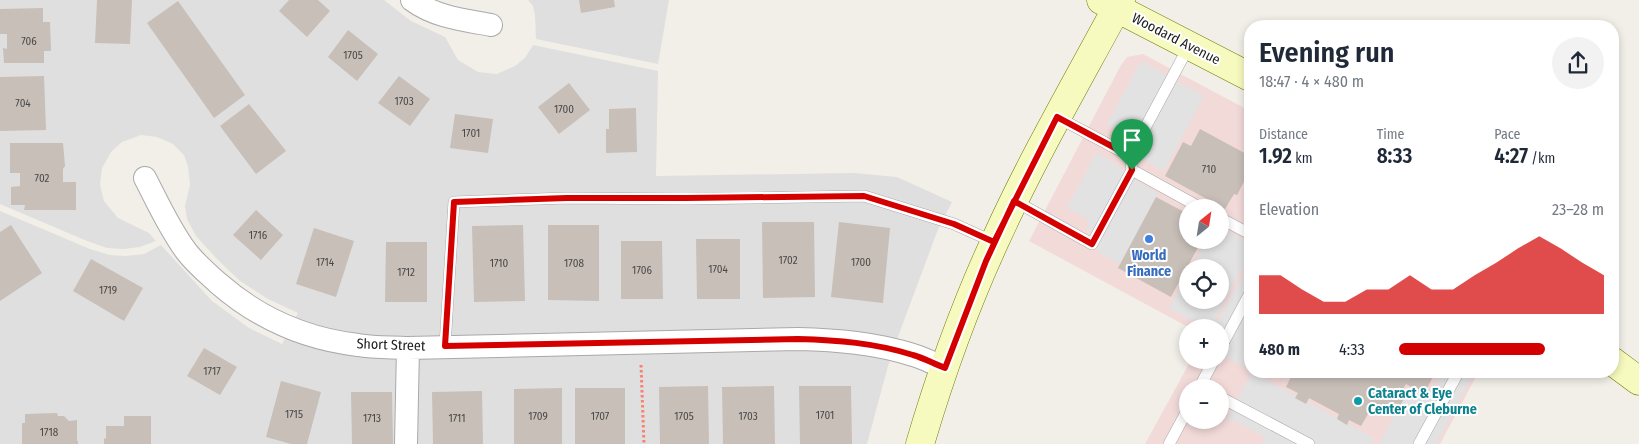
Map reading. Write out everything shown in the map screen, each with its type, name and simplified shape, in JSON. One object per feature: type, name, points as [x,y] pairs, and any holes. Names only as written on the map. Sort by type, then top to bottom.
[{"type":"main road","name":"Woodard Avenue","points":[[1113,3],[1189,46],[1244,74]]},
{"type":"main road","points":[[920,444],[945,368],[994,242],[1113,3]]},
{"type":"main road","points":[[1619,366],[1639,381]]},
{"type":"street","points":[[412,0],[450,18],[491,25]]},
{"type":"street","name":"Short Street","points":[[145,178],[166,222],[187,253],[224,288],[252,309],[279,324],[333,340],[359,346],[408,348],[640,342],[833,340],[878,346],[914,355],[945,368]]},
{"type":"street","points":[[406,444],[408,348]]},
{"type":"lane","points":[[1014,201],[1092,244],[1132,170],[1130,156],[1189,46]]},
{"type":"lane","points":[[1057,117],[1130,156]]},
{"type":"lane","points":[[1132,170],[1185,199]]},
{"type":"lane","points":[[445,346],[454,202],[567,198],[864,196],[954,224],[994,242]]},
{"type":"lane","points":[[1229,222],[1244,229]]},
{"type":"lane","points":[[1229,332],[1244,304]]},
{"type":"lane","points":[[1420,444],[1455,378]]},
{"type":"lane","points":[[1229,402],[1309,444]]},
{"type":"lane","points":[[1169,444],[1179,426]]},
{"type":"path","points":[[640,342],[644,444]]},
{"type":"shaded area","points":[[0,0],[384,0],[411,21],[445,37],[458,60],[478,72],[497,74],[515,66],[525,58],[533,45],[658,71],[656,176],[854,173],[897,177],[952,202],[937,232],[899,334],[888,366],[867,444],[0,444],[0,211],[90,249],[110,255],[144,254],[161,245],[212,301],[249,328],[282,344],[298,313],[268,299],[240,281],[196,236],[187,219],[185,206],[190,185],[188,166],[184,155],[173,144],[157,137],[141,135],[122,142],[111,152],[102,168],[100,185],[104,201],[118,218],[149,233],[156,241],[140,247],[124,249],[107,248],[0,204]]},
{"type":"shaded area","points":[[528,0],[669,0],[658,64],[536,39],[535,15],[533,6]]},
{"type":"shaded area","points":[[1143,54],[1244,108],[1244,378],[1475,378],[1440,444],[1145,444],[1179,382],[1179,429],[1229,429],[1229,379],[1181,379],[1186,369],[1229,369],[1229,319],[1179,319],[1179,322],[1029,241],[1121,65],[1127,57]]},
{"type":"shaded area","points":[[1141,61],[1204,96],[1164,171],[1144,160],[1125,134],[1107,124]]},
{"type":"shaded area","points":[[1096,153],[1113,162],[1142,184],[1158,193],[1120,264],[1099,253],[1087,224],[1088,219],[1067,208]]},
{"type":"shaded area","points":[[1229,232],[1244,240],[1244,265],[1229,293],[1229,259],[1196,259],[1202,249],[1229,249]]},
{"type":"shaded area","points":[[1244,273],[1244,367],[1229,359],[1229,319],[1219,319],[1224,309],[1229,309],[1229,300]]},
{"type":"shaded area","points":[[1179,290],[1179,309],[1221,309],[1215,319],[1188,319],[1169,309]]},
{"type":"shaded area","points":[[1249,378],[1263,378],[1374,438],[1371,444],[1262,444],[1263,436],[1229,420],[1229,415]]},
{"type":"shaded area","points":[[1439,378],[1471,378],[1436,444],[1379,444],[1409,389],[1428,398]]},
{"type":"building","points":[[97,0],[132,0],[130,44],[95,43]]},
{"type":"building","points":[[289,0],[318,0],[330,11],[307,37],[279,11]]},
{"type":"building","points":[[579,0],[614,0],[615,7],[581,13]]},
{"type":"building","points":[[178,1],[245,95],[214,118],[147,23]]},
{"type":"building","points":[[43,8],[43,22],[50,22],[51,51],[44,51],[44,63],[4,63],[3,48],[7,49],[7,34],[0,34],[0,9]]},
{"type":"building","points":[[348,30],[378,54],[357,81],[328,57]]},
{"type":"building","points":[[44,76],[46,130],[0,131],[0,77]]},
{"type":"building","points":[[399,76],[430,99],[410,126],[378,103]]},
{"type":"building","points":[[569,83],[590,110],[559,134],[538,107]]},
{"type":"building","points":[[249,104],[286,151],[256,174],[220,126]]},
{"type":"building","points":[[636,108],[637,152],[606,153],[606,129],[609,129],[609,109]]},
{"type":"building","points":[[455,114],[493,119],[488,153],[450,148]]},
{"type":"building","points":[[1200,129],[1244,153],[1244,182],[1237,195],[1234,194],[1229,202],[1229,199],[1207,199],[1165,176],[1183,142],[1191,146]]},
{"type":"building","points":[[10,143],[63,143],[65,166],[63,169],[63,182],[76,182],[76,210],[24,210],[25,205],[11,205],[11,187],[20,186],[20,173],[10,173]]},
{"type":"building","points":[[1156,197],[1179,209],[1179,249],[1197,249],[1192,259],[1179,259],[1179,282],[1171,297],[1118,268]]},
{"type":"building","points":[[256,210],[283,235],[261,260],[233,235]]},
{"type":"building","points":[[762,222],[814,222],[815,297],[763,298]]},
{"type":"building","points":[[839,222],[890,228],[883,303],[831,297]]},
{"type":"building","points":[[11,225],[42,273],[0,301],[0,232]]},
{"type":"building","points":[[523,225],[525,301],[474,302],[472,226]]},
{"type":"building","points":[[548,225],[599,225],[599,301],[548,300]]},
{"type":"building","points":[[314,228],[354,241],[336,297],[296,284]]},
{"type":"building","points":[[696,239],[740,239],[740,299],[697,299]]},
{"type":"building","points":[[621,241],[662,241],[663,299],[621,299]]},
{"type":"building","points":[[386,242],[427,242],[427,302],[385,302]]},
{"type":"building","points":[[91,259],[143,288],[124,321],[73,291]]},
{"type":"building","points":[[204,348],[237,367],[220,395],[187,376]]},
{"type":"building","name":"Cataract & Eye Center of Cleburne","points":[[1290,378],[1432,378],[1424,394],[1406,384],[1401,393],[1406,395],[1400,406],[1396,403],[1389,416],[1372,407],[1361,426],[1349,420],[1347,425],[1337,419],[1339,414],[1309,398],[1306,404],[1295,398],[1298,393],[1286,387]]},
{"type":"building","points":[[281,381],[321,392],[307,444],[291,444],[266,437]]},
{"type":"building","points":[[708,386],[709,444],[660,444],[659,387]]},
{"type":"building","points":[[774,386],[775,444],[723,444],[722,387]]},
{"type":"building","points":[[799,386],[851,386],[852,444],[800,444]]},
{"type":"building","points":[[562,388],[562,444],[514,444],[514,389]]},
{"type":"building","points":[[575,388],[625,388],[625,444],[575,444]]},
{"type":"building","points":[[482,391],[483,444],[433,444],[432,392]]},
{"type":"building","points":[[351,392],[392,392],[393,444],[352,444]]},
{"type":"building","points":[[57,413],[58,416],[64,416],[69,421],[77,420],[78,444],[22,444],[22,423],[25,423],[25,414]]},
{"type":"building","points":[[124,416],[151,416],[151,444],[104,444],[106,426],[124,426]]},
{"type":"place","name":"World Finance","points":[[1149,239]]},
{"type":"place","name":"Cataract & Eye Center of Cleburne","points":[[1358,401]]},
{"type":"route","points":[[1132,170],[1092,244],[1014,201],[994,242],[986,261],[952,345],[945,368],[914,355],[878,346],[833,340],[798,339],[445,346],[454,202],[567,198],[864,196],[954,224],[994,242],[1007,216],[1014,201],[1033,166],[1057,117],[1130,156],[1132,170]]}]
